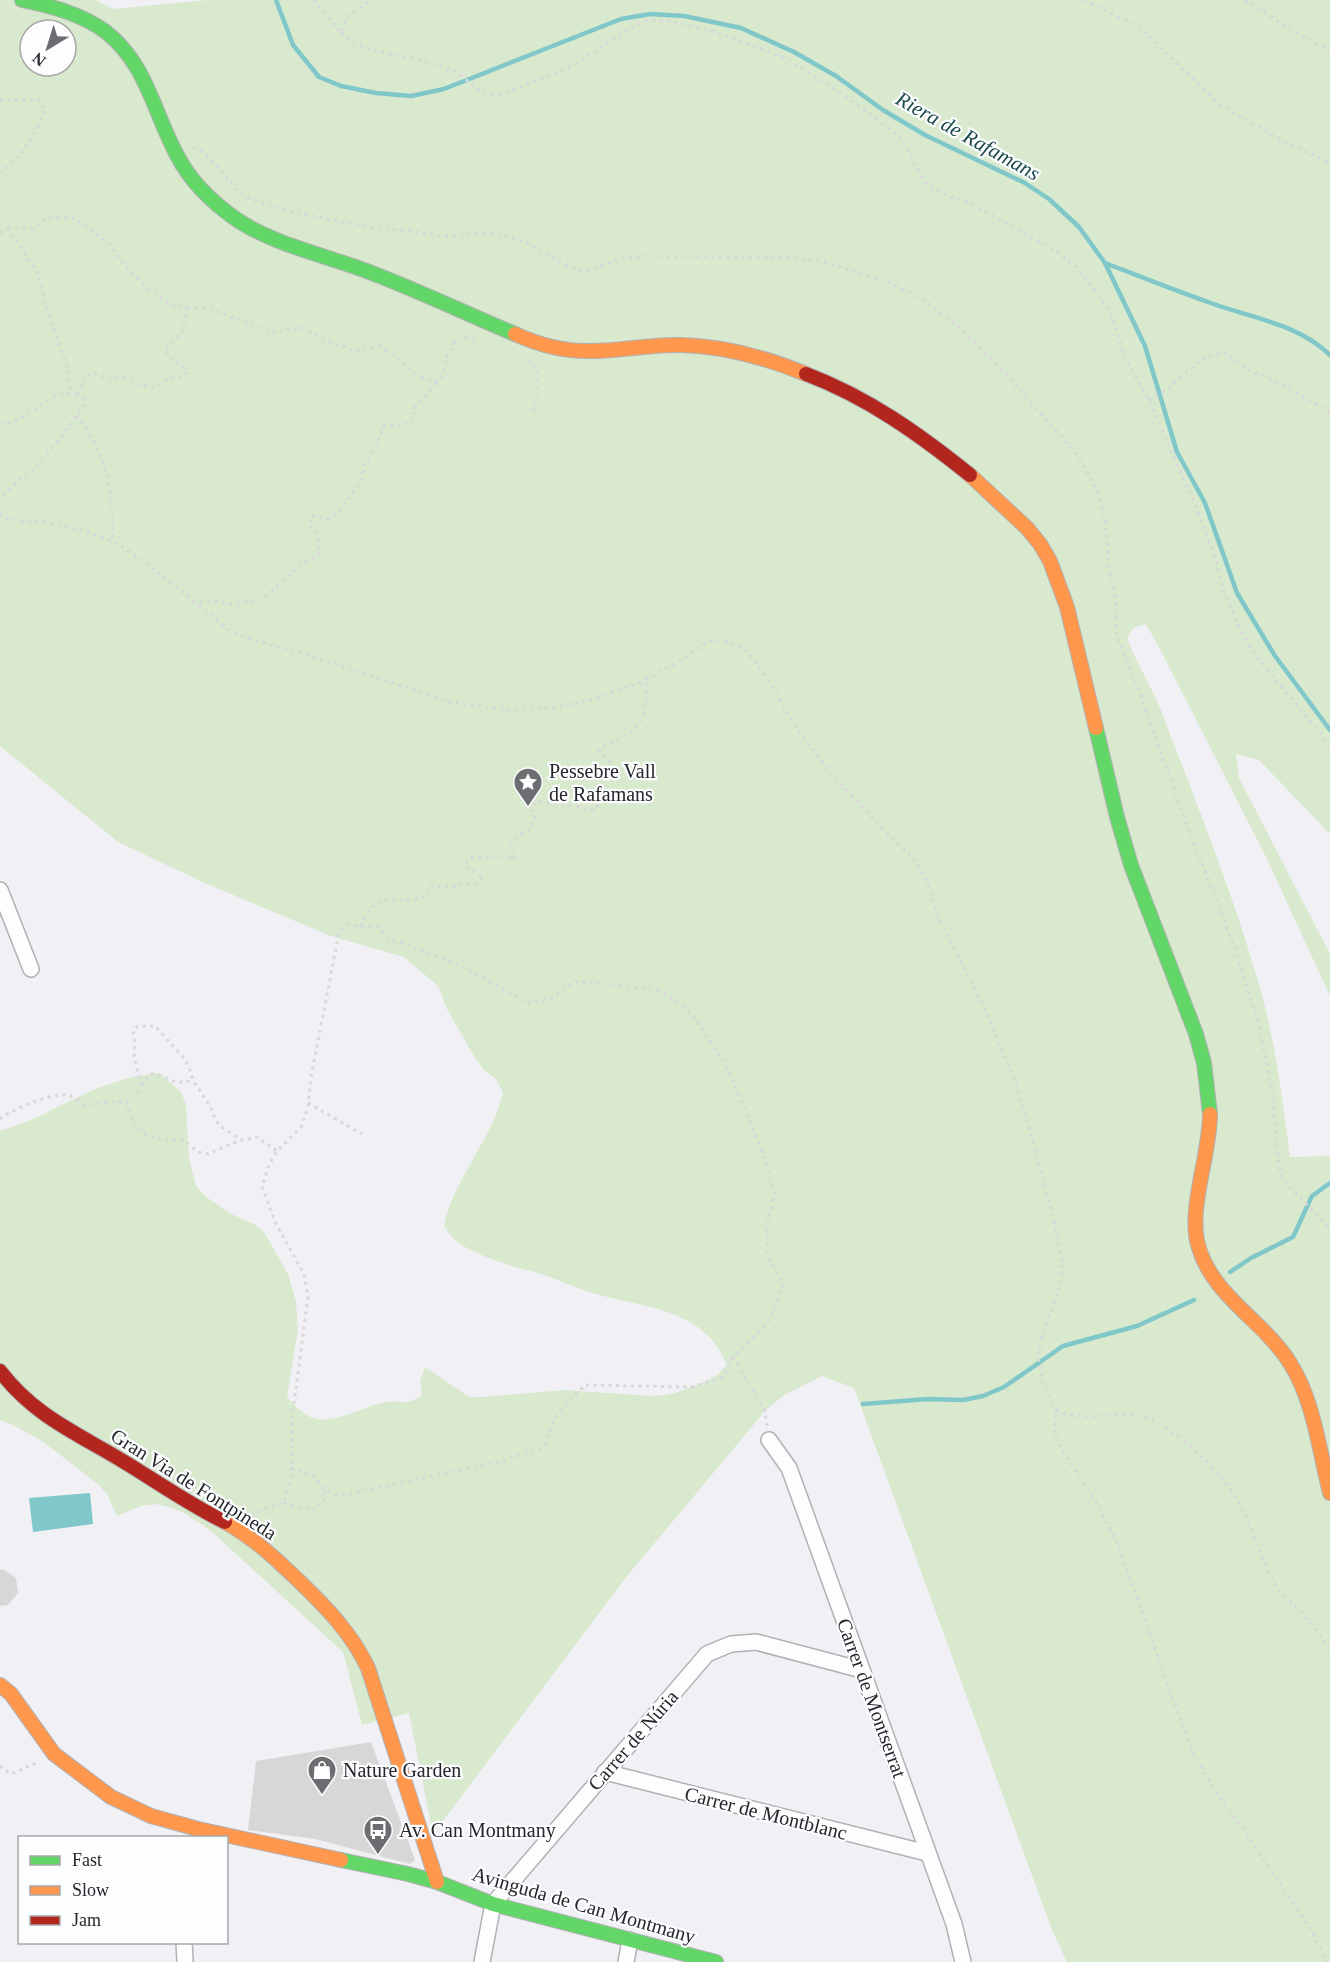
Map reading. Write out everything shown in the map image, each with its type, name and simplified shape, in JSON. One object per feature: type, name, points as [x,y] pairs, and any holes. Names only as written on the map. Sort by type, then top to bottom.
[{"type":"main road","points":[[22,0],[74,13],[102,28],[115,39],[140,69],[149,86],[165,132],[186,172],[197,186],[227,213],[265,235],[282,243],[367,271],[547,346],[592,351],[683,345],[706,347],[777,364],[807,374],[871,404],[946,456],[999,500],[1035,537],[1047,555],[1062,590],[1131,865],[1186,1004],[1203,1062],[1209,1094],[1210,1128],[1209,1146],[1196,1210],[1199,1248],[1217,1285],[1266,1331],[1293,1367],[1306,1400],[1330,1493]]},
{"type":"main road","name":"Gran Via de Fontpineda","points":[[0,1371],[17,1394],[46,1418],[123,1461],[196,1508],[250,1537],[275,1557],[351,1636],[368,1668],[437,1882]]},
{"type":"main road","name":"Avinguda de Can Montmany","points":[[0,1685],[11,1694],[54,1754],[111,1797],[151,1816],[198,1829],[366,1864],[437,1882],[493,1904],[716,1962]]},
{"type":"street","points":[[0,890],[31,969]]},
{"type":"street","name":"Carrer de Montserrat","points":[[769,1440],[789,1468],[954,1924],[963,1962]]},
{"type":"street","name":"Carrer de Núria","points":[[482,1962],[493,1904],[707,1654],[731,1644],[756,1642],[862,1670]]},
{"type":"street","name":"Carrer de Montblanc","points":[[605,1772],[927,1853]]},
{"type":"street","points":[[626,1962],[630,1940]]},
{"type":"street","points":[[184,1944],[185,1962]]},
{"type":"path","points":[[314,0],[341,33],[353,42],[371,50],[425,60],[455,71],[483,93],[500,95],[574,65],[627,30],[648,20],[669,21],[713,31],[785,58],[847,97],[902,139],[924,182],[944,195],[968,202],[1055,250],[1077,268],[1095,291],[1113,318],[1125,358],[1149,400],[1206,533],[1224,594],[1242,633],[1255,655],[1330,745]]},
{"type":"path","points":[[341,33],[348,16],[366,4],[368,0]]},
{"type":"path","points":[[1084,0],[1138,27],[1220,105],[1285,142],[1330,163]]},
{"type":"path","points":[[1245,0],[1330,51]]},
{"type":"path","points":[[0,100],[38,99],[45,110],[36,134],[20,155],[0,173]]},
{"type":"path","points":[[165,132],[205,153],[239,192],[252,200],[293,212],[379,229],[412,230],[425,234],[447,236],[497,234],[527,243],[570,267],[582,271],[589,271],[618,259],[645,256],[779,257],[820,261],[886,281],[924,300],[954,323],[1005,374],[1061,436],[1078,456],[1097,490],[1105,518],[1109,567],[1117,607],[1117,637],[1235,949],[1259,1025],[1272,1091],[1279,1168],[1285,1182],[1330,1228]]},
{"type":"path","points":[[0,233],[8,229],[32,229],[46,219],[75,218],[109,244],[126,267],[150,290],[173,306],[208,308],[273,333],[301,327],[323,339],[355,351],[380,346],[420,376],[437,382]]},
{"type":"path","points":[[8,229],[37,272],[47,310],[68,369],[70,393]]},
{"type":"path","points":[[77,394],[82,386],[83,378],[94,373],[110,379],[122,377],[140,385],[154,387],[169,379],[186,375],[186,368],[171,359],[165,349],[183,332],[186,307]]},
{"type":"path","points":[[192,601],[229,604],[262,600],[300,565],[318,556],[319,536],[309,524],[312,515],[328,519],[339,512],[362,479],[363,465],[375,450],[383,426],[412,423],[414,408],[444,374],[446,357],[459,336],[484,340]]},
{"type":"path","points":[[1149,400],[1166,390],[1205,357],[1226,353],[1248,370],[1278,382],[1330,412]]},
{"type":"path","points":[[521,354],[537,367],[536,399],[533,412]]},
{"type":"path","points":[[0,424],[19,419],[52,398],[70,393],[83,398],[84,405],[43,459],[19,482],[6,490],[0,499]]},
{"type":"path","points":[[77,415],[93,437],[111,489],[114,515],[112,542]]},
{"type":"path","points":[[0,514],[2,517],[23,522],[45,522],[89,532],[120,544],[228,628],[254,641],[298,652],[431,697],[483,708],[507,710],[555,708],[598,698],[646,679],[680,661],[707,642],[717,640],[731,642],[746,650],[766,677],[800,733],[828,769],[887,834],[914,859],[926,879],[939,918],[984,1007],[1017,1086],[1050,1204],[1062,1260],[1058,1296],[1042,1334],[1038,1356],[1050,1401],[1056,1410],[1085,1418],[1125,1414],[1144,1417],[1163,1426],[1183,1441],[1234,1494],[1279,1590],[1314,1626],[1330,1650]]},
{"type":"path","points":[[360,926],[367,912],[377,901],[394,898],[412,900],[424,897],[431,885],[444,887],[461,883],[472,885],[484,878],[464,865],[472,858],[501,856],[515,859],[511,840],[530,828],[535,818],[531,811],[537,801],[595,810],[604,797],[599,789],[598,781],[610,764],[598,750],[627,735],[641,722],[646,700],[646,679]]},
{"type":"path","points":[[284,1502],[291,1476],[291,1468],[292,1419],[308,1297],[304,1274],[275,1222],[262,1186],[268,1168],[278,1151],[301,1127],[308,1103],[310,1077],[339,933],[348,925],[379,927],[388,940],[462,966],[528,1003],[551,998],[575,981],[657,990],[679,1003],[696,1019],[728,1068],[762,1149],[775,1193],[767,1226],[768,1256],[783,1285],[768,1322],[733,1358],[723,1377],[692,1387],[585,1385],[555,1417],[544,1447],[502,1461],[340,1496],[325,1490],[315,1477],[291,1468]]},
{"type":"path","points":[[141,1085],[134,1056],[133,1031],[138,1026],[155,1026],[189,1066],[192,1080],[211,1108],[216,1121],[242,1140]]},
{"type":"path","points":[[0,1119],[7,1113],[56,1095],[70,1096],[84,1105],[126,1102],[139,1091],[150,1074],[157,1073],[170,1081],[192,1080]]},
{"type":"path","points":[[126,1102],[134,1127],[159,1139],[184,1140],[198,1152],[208,1154],[242,1140],[257,1137],[278,1151]]},
{"type":"path","points":[[308,1103],[363,1134]]},
{"type":"path","points":[[733,1358],[765,1411],[769,1440]]},
{"type":"path","points":[[1056,1410],[1054,1432],[1057,1442],[1096,1502],[1117,1542],[1194,1755],[1222,1803],[1240,1824],[1305,1921],[1327,1962]]},
{"type":"path","points":[[236,1528],[260,1511],[284,1502],[294,1507],[316,1509],[324,1501],[325,1490]]},
{"type":"path","points":[[0,1766],[11,1774],[54,1754]]},
{"type":"green space","points":[[0,0],[96,0],[113,9],[208,0],[1330,0],[1330,834],[1259,760],[1236,754],[1239,778],[1330,954],[1330,996],[1267,859],[1146,624],[1133,628],[1127,638],[1160,708],[1240,922],[1262,995],[1271,1035],[1290,1157],[1330,1156],[1330,1962],[1067,1962],[1052,1930],[854,1388],[822,1376],[784,1395],[765,1411],[627,1576],[433,1834],[409,1713],[362,1725],[343,1652],[210,1530],[184,1513],[155,1504],[141,1506],[117,1516],[107,1494],[98,1484],[42,1441],[0,1420],[0,1131],[35,1118],[98,1088],[128,1078],[159,1073],[181,1092],[186,1105],[189,1158],[196,1186],[205,1196],[229,1213],[254,1224],[264,1232],[288,1274],[296,1302],[298,1330],[287,1397],[300,1411],[313,1418],[332,1419],[381,1403],[406,1402],[416,1399],[422,1395],[420,1381],[425,1367],[469,1397],[564,1390],[651,1396],[679,1392],[704,1382],[717,1375],[727,1365],[717,1346],[704,1332],[672,1314],[588,1292],[539,1273],[491,1259],[462,1245],[450,1235],[444,1225],[449,1208],[490,1127],[503,1093],[496,1079],[484,1070],[475,1058],[447,1009],[438,986],[404,957],[331,936],[207,884],[118,842],[0,746]]},
{"type":"water","points":[[90,1493],[93,1524],[33,1532],[29,1498]]},
{"type":"building","points":[[3,1569],[16,1578],[18,1593],[8,1605],[0,1606],[0,1570]]},
{"type":"building","name":"Nature Garden","points":[[371,1742],[415,1860],[410,1864],[315,1839],[248,1830],[256,1761]]},
{"type":"waterway","name":"Riera de Rafamans","points":[[276,0],[293,45],[319,77],[341,86],[376,93],[411,96],[444,89],[621,19],[650,14],[684,16],[741,28],[794,52],[836,76],[883,110],[925,135],[1025,183],[1049,199],[1079,227],[1105,263],[1145,346],[1177,452],[1205,503],[1237,593],[1275,656],[1330,730]]},
{"type":"waterway","points":[[1105,263],[1224,308],[1288,328],[1303,335],[1330,355]]},
{"type":"waterway","points":[[1230,1272],[1251,1258],[1293,1237],[1312,1196],[1330,1183]]},
{"type":"waterway","points":[[863,1404],[928,1399],[963,1400],[983,1396],[1004,1387],[1063,1346],[1137,1326],[1194,1300]]},
{"type":"traffic: fast","points":[[22,0],[55,8],[87,20],[106,32],[120,45],[140,74],[183,166],[202,190],[233,217],[263,234],[383,277],[515,334]]},
{"type":"traffic: fast","points":[[1096,728],[1131,865],[1196,1034],[1204,1063],[1210,1114]]},
{"type":"traffic: fast","points":[[341,1860],[408,1874],[437,1882],[493,1904],[716,1962]]},
{"type":"traffic: slow","points":[[515,334],[549,346],[577,351],[669,345],[729,350],[806,374]]},
{"type":"traffic: slow","points":[[970,475],[1027,528],[1050,561],[1067,607],[1096,728]]},
{"type":"traffic: slow","points":[[1210,1114],[1207,1147],[1197,1198],[1198,1245],[1214,1279],[1279,1348],[1298,1378],[1315,1426],[1330,1493]]},
{"type":"traffic: slow","points":[[225,1522],[264,1549],[310,1592],[338,1622],[362,1656],[368,1668],[437,1882]]},
{"type":"traffic: slow","points":[[0,1685],[11,1694],[54,1754],[111,1797],[151,1816],[198,1829],[341,1860]]},
{"type":"traffic: jam","points":[[806,374],[871,405],[931,445],[970,475]]},
{"type":"traffic: jam","points":[[0,1371],[28,1401],[43,1413],[225,1522]]},
{"type":"place","name":"Pessebre Vall de Rafamans","points":[[528,808]]},
{"type":"place","name":"Nature Garden","points":[[322,1796]]},
{"type":"place","name":"Av. Can Montmany","points":[[378,1856]]}]
